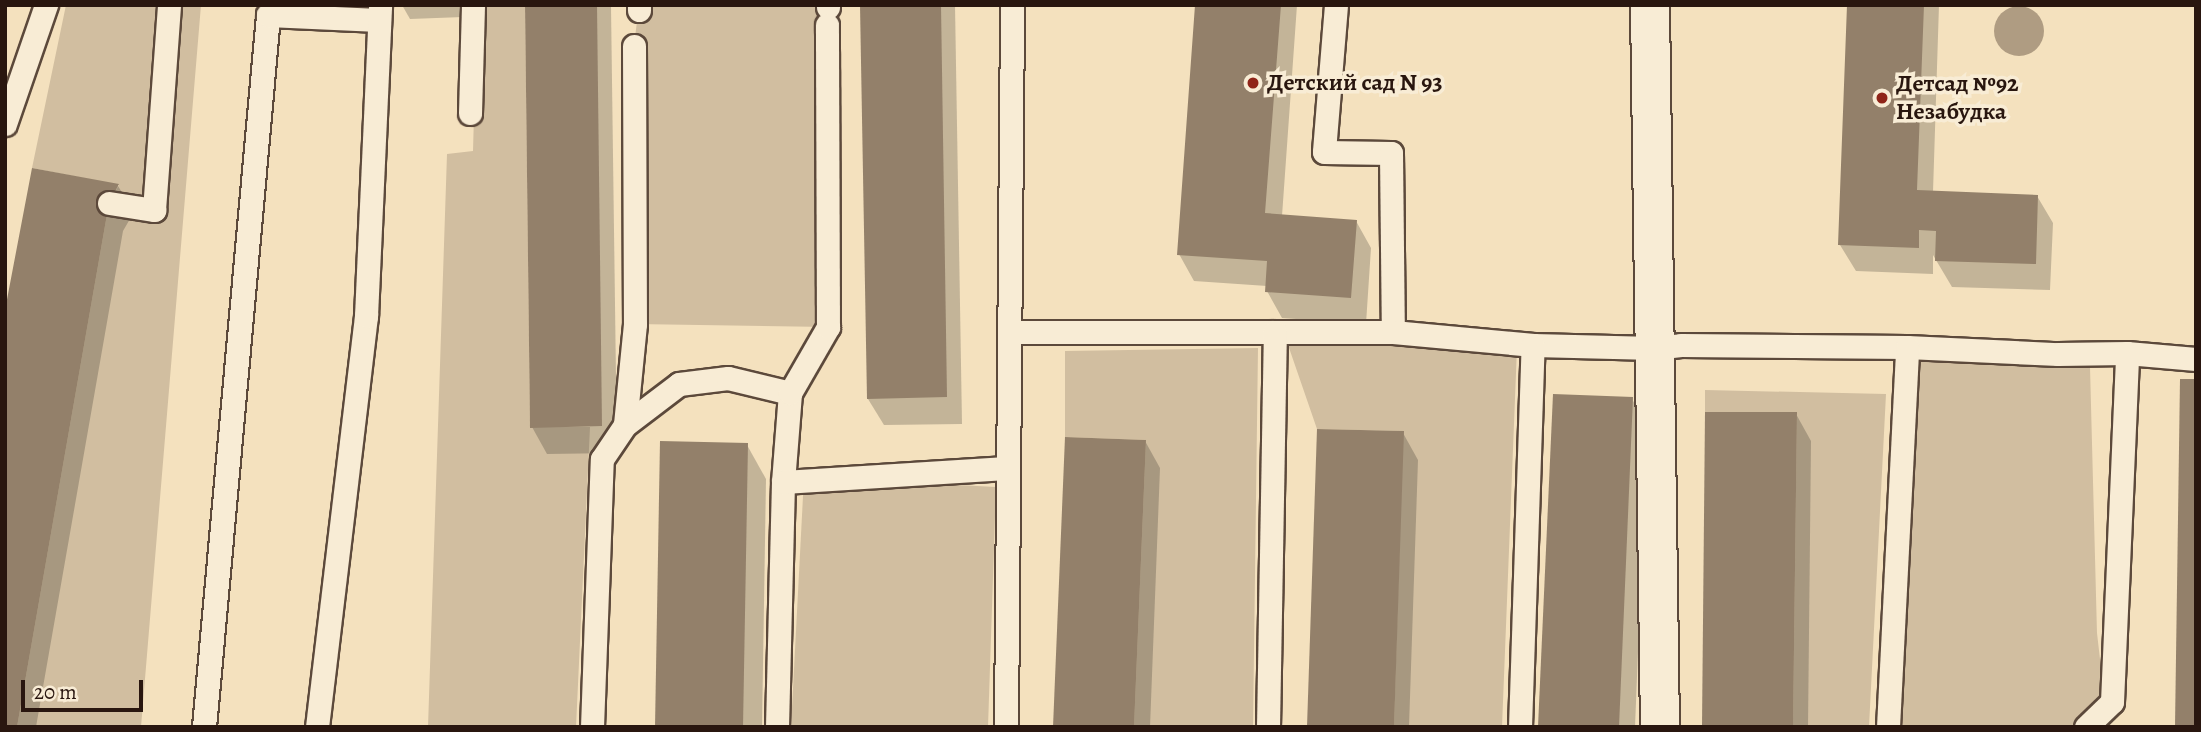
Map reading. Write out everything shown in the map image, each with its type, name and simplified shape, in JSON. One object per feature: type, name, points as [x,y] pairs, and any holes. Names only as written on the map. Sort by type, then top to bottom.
[{"type":"street","points":[[1650,5],[1660,727]]},
{"type":"lane","points":[[5,124],[46,5]]},
{"type":"lane","points":[[108,203],[154,210],[169,5]]},
{"type":"lane","points":[[470,113],[473,5]]},
{"type":"lane","points":[[1006,727],[1012,5]]},
{"type":"lane","points":[[1336,5],[1324,152],[1391,153],[1393,332]]},
{"type":"lane","points":[[777,727],[783,482],[790,393],[828,327],[828,12]]},
{"type":"lane","points":[[205,727],[268,15],[379,13],[366,316],[317,727]]},
{"type":"lane","points":[[625,425],[635,324],[634,46]]},
{"type":"lane","points":[[1009,332],[1393,332],[1533,345],[1654,348],[1681,345],[1907,346],[2196,359]]},
{"type":"lane","points":[[1268,727],[1275,332]]},
{"type":"lane","points":[[1520,727],[1533,345]]},
{"type":"lane","points":[[1888,727],[1907,346]]},
{"type":"lane","points":[[2086,727],[2112,702],[2127,354]]},
{"type":"lane","points":[[592,727],[602,459],[625,425],[679,384],[728,378],[790,393]]},
{"type":"lane","points":[[783,482],[1007,468]]},
{"type":"shaded area","points":[[66,5],[201,5],[141,727],[17,727],[109,203],[119,185],[32,168]]},
{"type":"shaded area","points":[[477,5],[525,5],[530,427],[590,427],[576,727],[428,727],[447,154],[473,151]]},
{"type":"shaded area","points":[[639,5],[828,5],[828,327],[635,324],[634,46]]},
{"type":"shaded area","points":[[2019,6],[2037,13],[2044,31],[2037,49],[2019,56],[2001,49],[1994,31],[2001,13]]},
{"type":"shaded area","points":[[1287,342],[1517,348],[1502,727],[1394,727],[1403,431],[1317,429]]},
{"type":"shaded area","points":[[1258,348],[1253,727],[1134,727],[1146,440],[1065,437],[1065,351]]},
{"type":"shaded area","points":[[1913,357],[2090,367],[2097,633],[2104,694],[2072,727],[1896,727]]},
{"type":"shaded area","points":[[1705,390],[1886,394],[1869,727],[1793,727],[1797,413],[1705,412]]},
{"type":"shaded area","points":[[804,477],[996,487],[988,727],[791,727]]},
{"type":"building","points":[[525,5],[597,5],[602,426],[530,428]]},
{"type":"building","points":[[860,5],[941,5],[947,397],[867,399]]},
{"type":"building","points":[[1195,5],[1281,5],[1265,213],[1357,220],[1351,298],[1265,292],[1267,261],[1177,255]]},
{"type":"building","name":"Детсад №92 Незабудка","points":[[1847,5],[1924,5],[1917,190],[2038,195],[2036,264],[1935,261],[1936,231],[1919,230],[1919,248],[1838,245]]},
{"type":"building","points":[[32,168],[119,184],[109,203],[17,727],[5,727],[5,310]]},
{"type":"building","points":[[2180,379],[2196,379],[2196,727],[2175,727]]},
{"type":"building","points":[[1553,394],[1633,397],[1619,727],[1538,727]]},
{"type":"building","points":[[1705,412],[1797,412],[1793,727],[1702,727]]},
{"type":"building","points":[[1317,429],[1404,431],[1394,727],[1307,727]]},
{"type":"building","points":[[1065,437],[1146,440],[1134,727],[1053,727]]},
{"type":"building","points":[[660,441],[748,443],[743,727],[655,727]]},
{"type":"place","name":"Детский сад N 93","points":[[1253,83]]},
{"type":"place","name":"Детсад №92 Незабудка","points":[[1882,98]]}]
